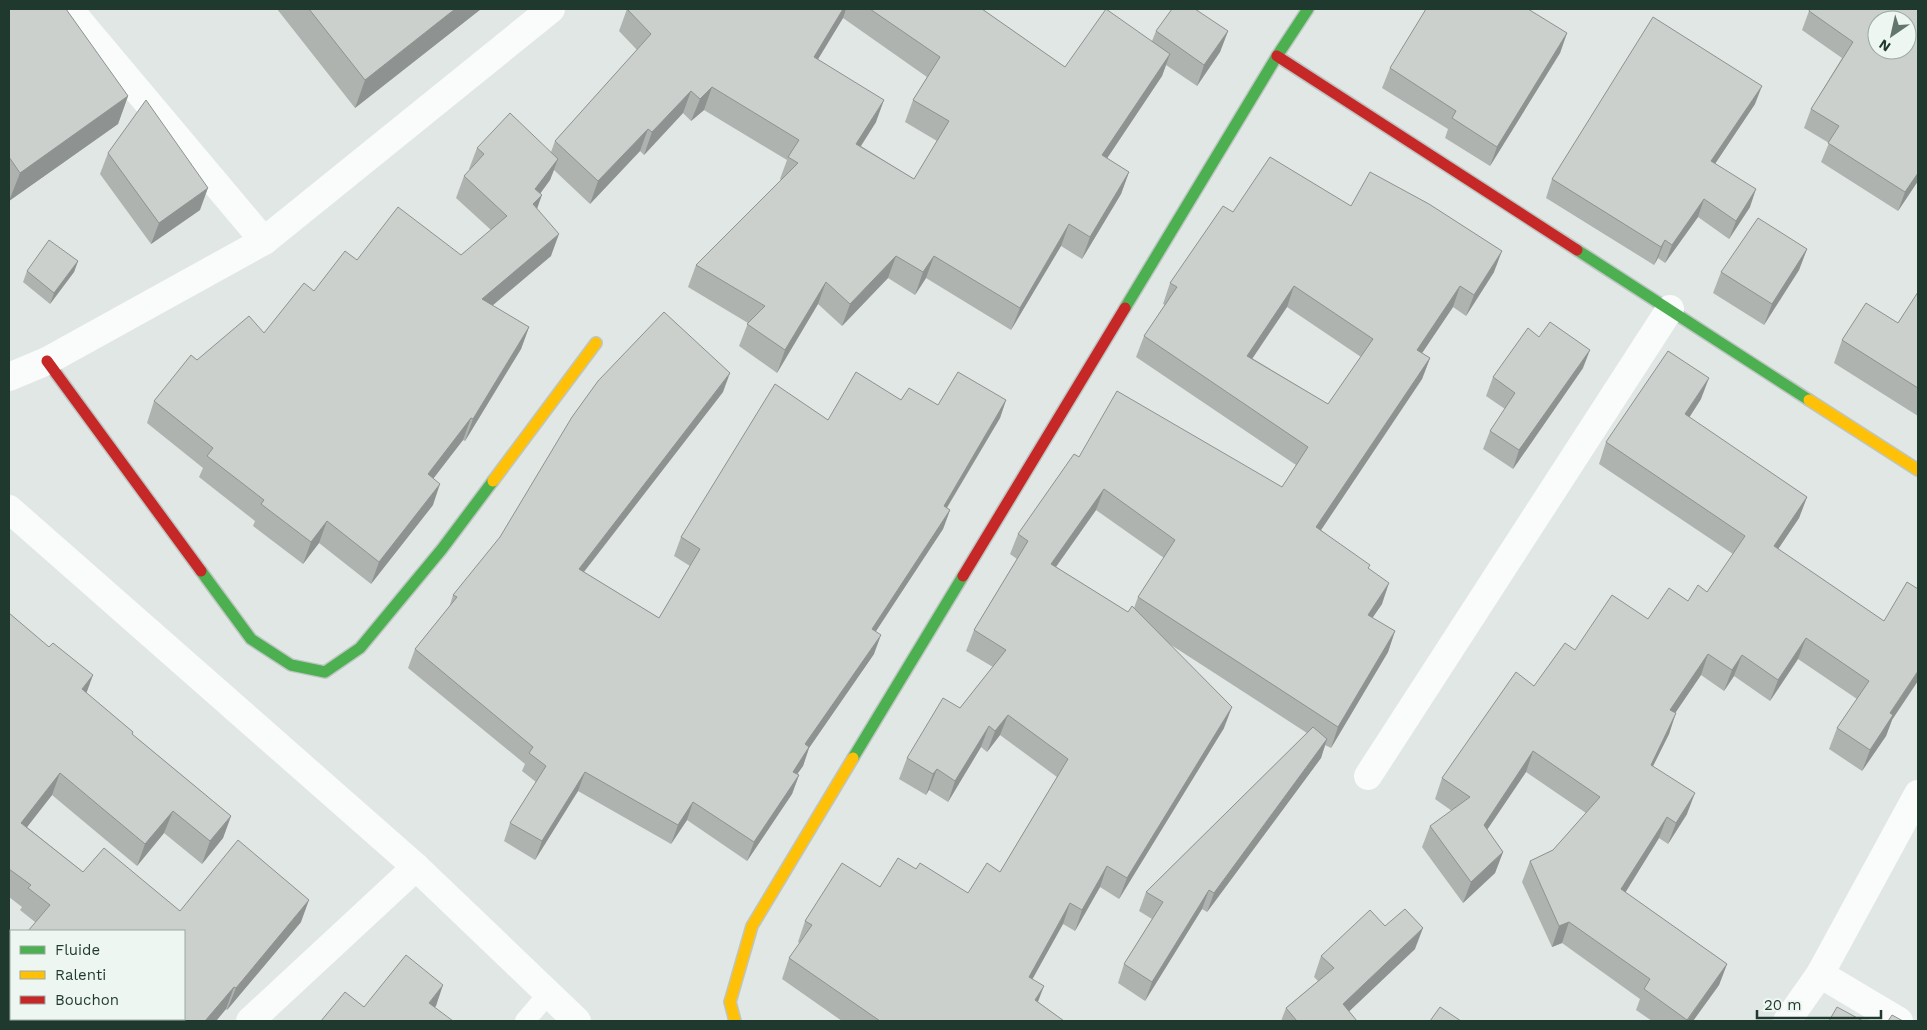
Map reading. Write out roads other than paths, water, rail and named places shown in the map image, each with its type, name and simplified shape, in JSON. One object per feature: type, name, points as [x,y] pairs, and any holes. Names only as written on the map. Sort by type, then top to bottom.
[{"type":"street","points":[[69,9],[264,241]]},
{"type":"street","points":[[734,1021],[730,1002],[752,926],[1277,56],[1308,9]]},
{"type":"street","points":[[9,376],[47,361],[264,241],[541,12]]},
{"type":"street","points":[[1277,56],[1918,470]]},
{"type":"street","points":[[1368,776],[1670,309]]},
{"type":"street","points":[[47,361],[250,639],[291,665],[325,672],[360,648],[442,550],[596,343]]},
{"type":"street","points":[[9,510],[416,867],[577,1021]]},
{"type":"street","points":[[1787,1021],[1820,974],[1918,794]]},
{"type":"street","points":[[250,1021],[416,867]]},
{"type":"street","points":[[1820,974],[1899,1021]]},
{"type":"lane","points":[[525,1021],[548,994]]}]
